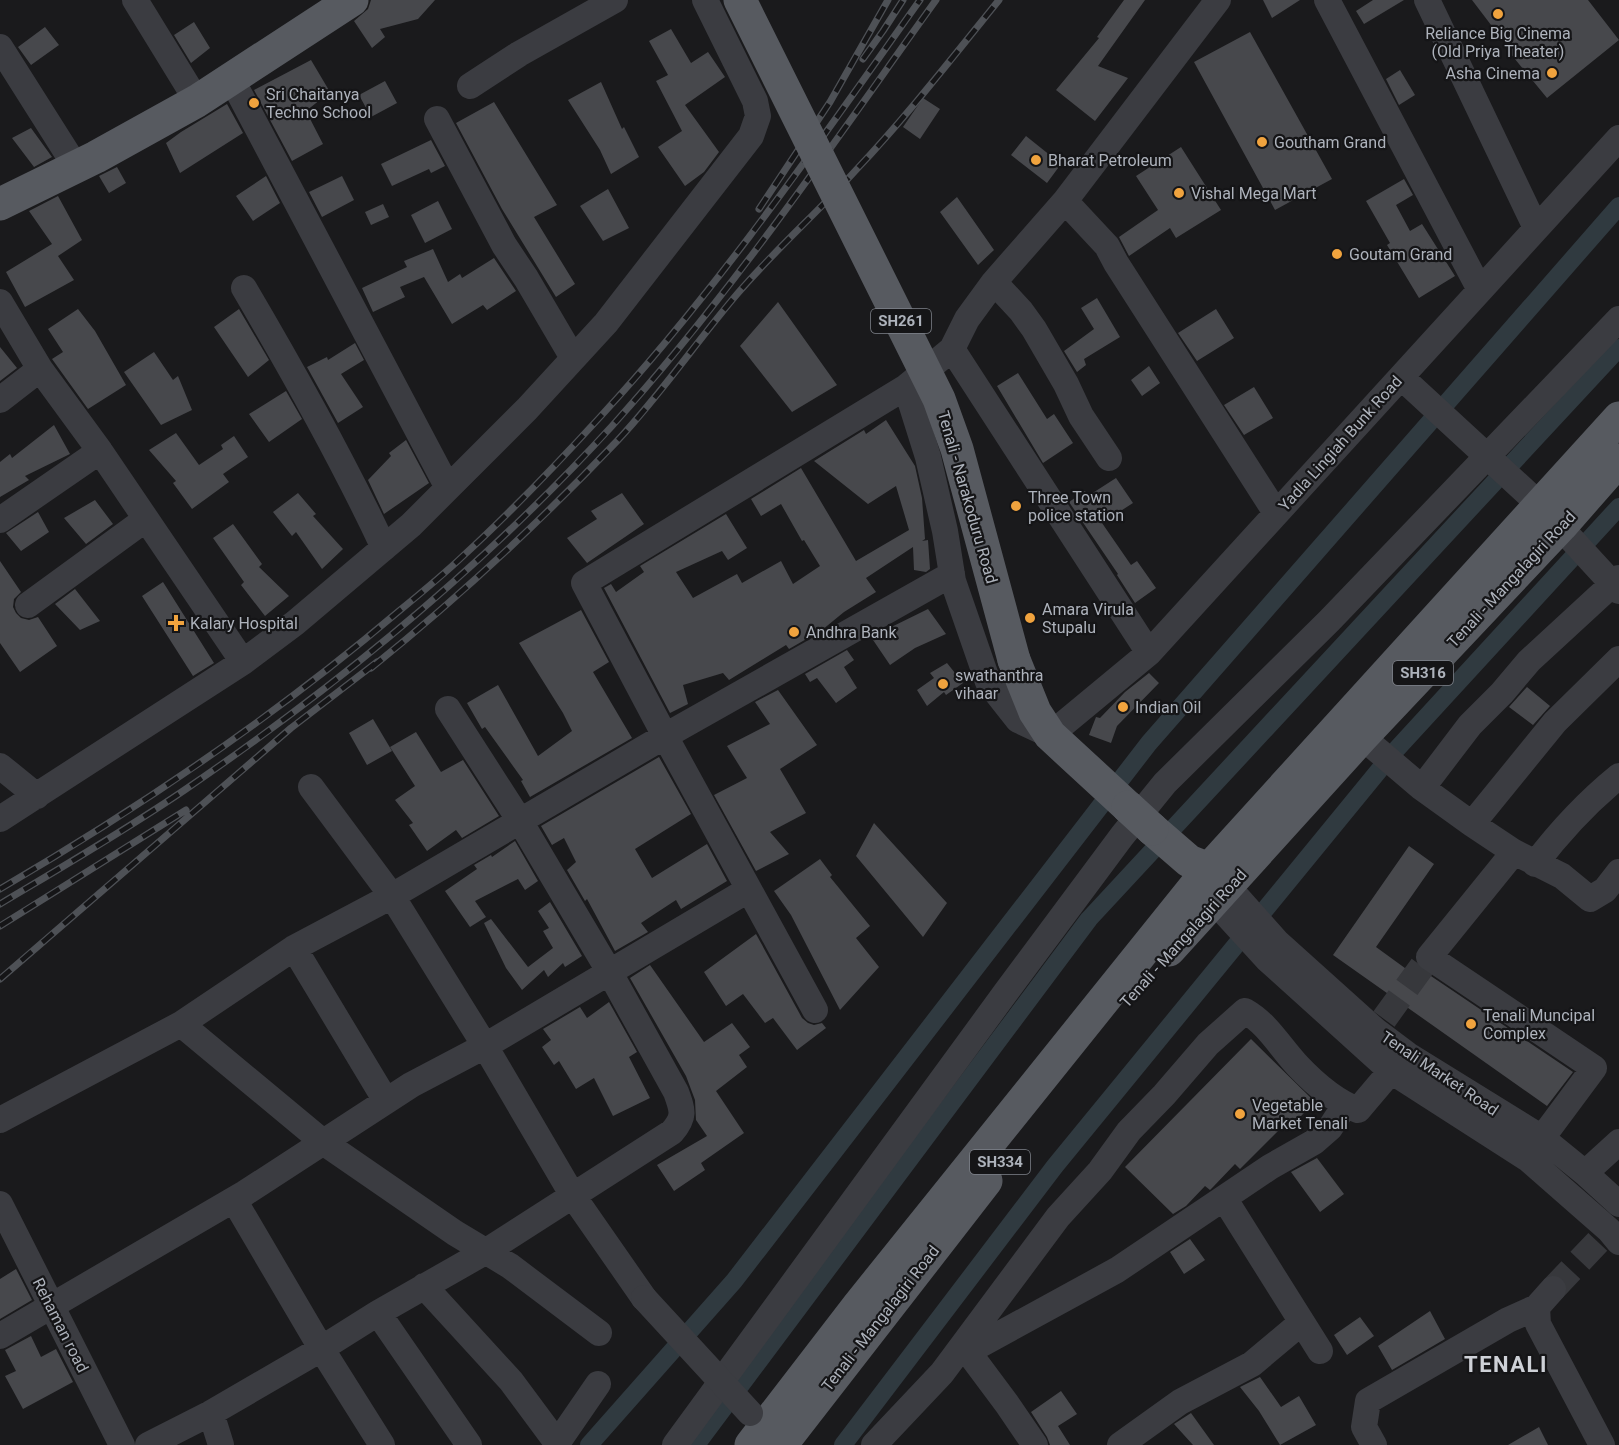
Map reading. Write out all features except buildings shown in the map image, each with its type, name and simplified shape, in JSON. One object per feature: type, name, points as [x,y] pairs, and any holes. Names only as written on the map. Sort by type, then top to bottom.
[{"type":"main road","points":[[0,204],[76,167],[197,101],[352,0]]},
{"type":"main road","name":"Tenali - Narakoduru Road","points":[[740,0],[939,399],[957,449],[1014,660],[1035,712],[1059,743],[1215,888]]},
{"type":"main road","name":"Tenali - Mangalagiri Road","points":[[1215,888],[1370,744],[1550,515],[1619,418]]},
{"type":"main road","name":"Tenali - Mangalagiri Road","points":[[1215,888],[1550,515],[1619,460]]},
{"type":"main road","name":"SH334","points":[[765,1435],[865,1297],[1104,1013],[1215,888]]},
{"type":"street","points":[[135,0],[197,101]]},
{"type":"street","points":[[470,86],[519,54],[615,0]]},
{"type":"street","points":[[0,819],[243,662],[296,623],[384,548],[448,488],[527,410],[606,322],[752,136],[758,116],[755,101],[705,0]]},
{"type":"street","points":[[815,1010],[748,890],[584,583],[906,387],[952,349],[967,319],[994,282],[1065,201],[1218,0]]},
{"type":"street","points":[[1327,0],[1480,290]]},
{"type":"street","points":[[1427,0],[1536,228]]},
{"type":"street","points":[[0,47],[76,167]]},
{"type":"street","points":[[231,78],[448,488]]},
{"type":"street","points":[[437,119],[504,245],[573,358]]},
{"type":"street","name":"Yadla Lingiah Bunk Road","points":[[1059,743],[1149,652],[1619,138]]},
{"type":"street","points":[[1065,201],[1107,246],[1276,513]]},
{"type":"street","points":[[994,282],[1034,329],[1066,384],[1081,416],[1109,458]]},
{"type":"street","points":[[244,288],[314,409],[384,548]]},
{"type":"street","points":[[0,302],[40,369],[100,451],[243,662]]},
{"type":"street","points":[[675,1445],[1122,836],[1165,783],[1492,461],[1619,319]]},
{"type":"street","points":[[952,349],[1149,652]]},
{"type":"street","points":[[0,400],[40,369]]},
{"type":"street","points":[[1401,377],[1550,515],[1613,581],[1529,662],[1418,785]]},
{"type":"street","points":[[906,387],[928,457],[952,574],[988,682],[1018,720],[1059,743]]},
{"type":"street","points":[[0,520],[100,451]]},
{"type":"street","points":[[28,605],[146,519]]},
{"type":"street","points":[[0,1120],[181,1024],[294,948],[392,896],[665,736],[952,574]]},
{"type":"street","points":[[1472,824],[1555,722],[1619,659]]},
{"type":"street","points":[[148,1445],[211,1413],[485,1252],[672,1132],[680,1123],[682,1111],[676,1092],[610,973],[520,821],[448,709]]},
{"type":"street","points":[[1370,744],[1418,785],[1472,824],[1525,858],[1562,876],[1590,898],[1605,890],[1619,872]]},
{"type":"street","points":[[0,766],[37,796]]},
{"type":"street","points":[[1542,1138],[1594,1068],[1429,957],[1525,858],[1560,831],[1580,810],[1619,777]]},
{"type":"street","points":[[311,787],[392,896],[485,1046],[573,1197],[644,1298],[765,1435]]},
{"type":"street","name":"Tenali Market Road","points":[[1215,888],[1272,950],[1374,1032],[1542,1138],[1619,1204]]},
{"type":"street","points":[[0,1336],[234,1200],[411,1085],[485,1046],[748,890]]},
{"type":"street","points":[[294,948],[386,1101]]},
{"type":"street","points":[[874,1445],[965,1349],[1058,1217],[1100,1171],[1129,1131],[1208,1044],[1245,1011],[1260,1020],[1298,1066],[1324,1092],[1345,1105],[1358,1110],[1391,1071]]},
{"type":"street","points":[[181,1024],[323,1142],[485,1252],[510,1266],[599,1333]]},
{"type":"street","name":"Tenali Market Road","points":[[1374,1032],[1391,1071],[1528,1160],[1616,1231]]},
{"type":"street","points":[[965,1349],[1117,1270],[1270,1167],[1314,1142],[1330,1128],[1345,1105]]},
{"type":"street","points":[[1585,1173],[1619,1142]]},
{"type":"street","points":[[1224,1198],[1320,1351]]},
{"type":"street","points":[[234,1200],[321,1348],[382,1445]]},
{"type":"street","name":"Rehaman road","points":[[0,1204],[122,1445]]},
{"type":"street","points":[[424,1286],[510,1381],[556,1444],[598,1384]]},
{"type":"street","points":[[1374,1445],[1364,1427],[1368,1401],[1545,1298],[1538,1323],[1602,1445]]},
{"type":"street","points":[[378,1313],[469,1445]]},
{"type":"street","points":[[1120,1445],[1180,1402],[1252,1364],[1302,1322]]},
{"type":"street","points":[[965,1349],[1035,1445]]},
{"type":"street","points":[[211,1413],[221,1445]]},
{"type":"waterway","points":[[589,1445],[734,1281],[1149,743],[1619,206]]},
{"type":"waterway","points":[[696,1445],[1089,919],[1619,348]]},
{"type":"waterway","points":[[843,1445],[1055,1166],[1394,752],[1619,507]]},
{"type":"tunnel","points":[[1384,1019],[1429,957]]},
{"type":"tunnel","points":[[1553,1289],[1609,1230]]},
{"type":"railway","points":[[759,209],[830,102],[888,0]]},
{"type":"railway","points":[[863,59],[903,0]]},
{"type":"railway","points":[[0,889],[156,793],[304,687],[352,650],[455,563],[498,522],[600,417],[686,317],[767,213],[920,0]]},
{"type":"railway","points":[[0,904],[140,819],[243,749],[410,620],[514,526],[612,426],[699,324],[780,218],[936,0]]},
{"type":"railway","points":[[371,668],[498,558],[618,440],[738,293],[875,150],[999,0]]},
{"type":"railway","points":[[0,979],[291,728],[377,662]]},
{"type":"railway","points":[[0,926],[186,810]]},
{"type":"place","name":"Reliance Big Cinema (Old Priya Theater)","points":[[1498,14]]},
{"type":"place","name":"Asha Cinema","points":[[1552,73]]},
{"type":"place","name":"Sri Chaitanya Techno School","points":[[254,103]]},
{"type":"place","name":"Goutham Grand","points":[[1262,142]]},
{"type":"place","name":"Bharat Petroleum","points":[[1036,160]]},
{"type":"place","name":"Vishal Mega Mart","points":[[1179,193]]},
{"type":"place","name":"Goutam Grand","points":[[1337,254]]},
{"type":"place","name":"Three Town police station","points":[[1016,506]]},
{"type":"place","name":"Amara Virula Stupalu","points":[[1030,618]]},
{"type":"place","name":"Kalary Hospital","points":[[176,623]]},
{"type":"place","name":"Andhra Bank","points":[[794,632]]},
{"type":"place","name":"swathanthra vihaar","points":[[943,684]]},
{"type":"place","name":"Indian Oil","points":[[1123,707]]},
{"type":"place","name":"Tenali Muncipal Complex","points":[[1471,1024]]},
{"type":"place","name":"Vegetable Market Tenali","points":[[1240,1114]]},
{"type":"district","name":"TENALI","points":[[1506,1364]]}]
